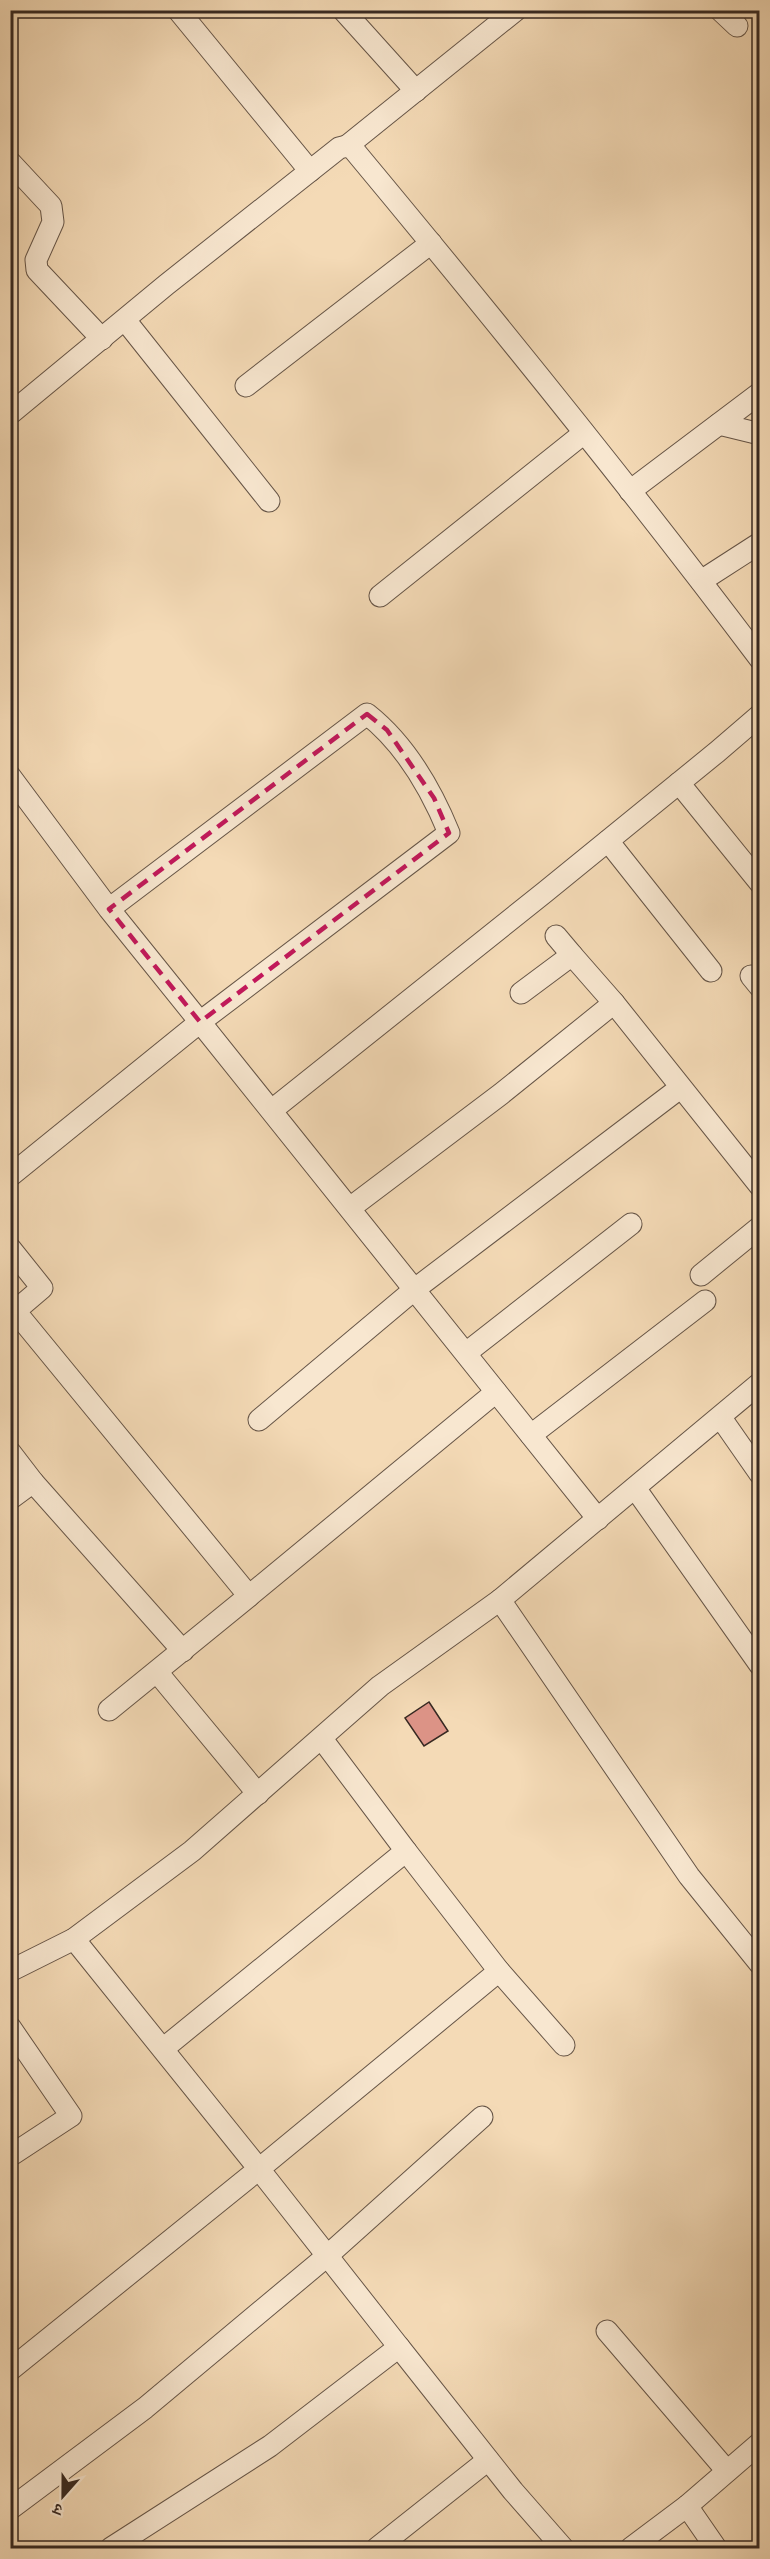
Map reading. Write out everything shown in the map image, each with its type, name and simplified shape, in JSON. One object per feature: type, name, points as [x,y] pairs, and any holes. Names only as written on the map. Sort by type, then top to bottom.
[{"type":"street","points":[[178,10],[310,171]]},
{"type":"street","points":[[344,10],[416,91]]},
{"type":"street","points":[[720,10],[737,26]]},
{"type":"street","points":[[10,414],[310,171],[339,148],[347,146],[514,11]]},
{"type":"street","points":[[347,146],[353,149],[431,243],[584,433],[701,581],[759,659]]},
{"type":"street","points":[[10,162],[51,206],[53,222],[36,260],[37,270],[102,339]]},
{"type":"street","points":[[246,386],[431,243]]},
{"type":"street","points":[[125,320],[268,501]]},
{"type":"street","points":[[630,491],[759,393]]},
{"type":"street","points":[[719,424],[759,434]]},
{"type":"street","points":[[380,596],[584,433]]},
{"type":"street","points":[[701,581],[759,543]]},
{"type":"street","points":[[10,1176],[200,1022],[449,833],[434,798],[387,730],[368,714],[109,909]]},
{"type":"street","points":[[272,1110],[608,841],[759,715]]},
{"type":"street","points":[[10,776],[109,909],[598,1518]]},
{"type":"street","points":[[679,783],[759,883]]},
{"type":"street","points":[[608,841],[711,971]]},
{"type":"street","points":[[556,936],[614,1003],[759,1186]]},
{"type":"street","points":[[521,993],[572,955]]},
{"type":"street","points":[[350,1208],[501,1094],[614,1003]]},
{"type":"street","points":[[259,1420],[415,1289],[680,1088]]},
{"type":"street","points":[[466,1353],[631,1224]]},
{"type":"street","points":[[702,1275],[759,1227]]},
{"type":"street","points":[[10,1248],[42,1288],[13,1314],[249,1596]]},
{"type":"street","points":[[531,1435],[705,1301]]},
{"type":"street","points":[[10,1971],[74,1939],[192,1851],[380,1686],[500,1600],[721,1418],[759,1383]]},
{"type":"street","points":[[109,1710],[496,1392]]},
{"type":"street","points":[[721,1418],[759,1474]]},
{"type":"street","points":[[10,1452],[33,1482],[183,1651]]},
{"type":"street","points":[[10,1499],[33,1482]]},
{"type":"street","points":[[635,1488],[759,1665]]},
{"type":"street","points":[[500,1600],[689,1876],[759,1964]]},
{"type":"street","points":[[157,1672],[258,1794]]},
{"type":"street","points":[[322,1739],[499,1971],[564,2045]]},
{"type":"street","points":[[164,2048],[406,1851]]},
{"type":"street","points":[[74,1939],[164,2048],[488,2460],[563,2548]]},
{"type":"street","points":[[10,2370],[260,2169],[499,1971]]},
{"type":"street","points":[[10,2027],[71,2116],[10,2156]]},
{"type":"street","points":[[10,2509],[145,2408],[327,2256],[482,2117]]},
{"type":"street","points":[[607,2331],[727,2471]]},
{"type":"street","points":[[111,2548],[270,2446],[399,2347]]},
{"type":"street","points":[[631,2548],[687,2506],[759,2443]]},
{"type":"street","points":[[377,2548],[488,2460]]},
{"type":"street","points":[[687,2506],[716,2548]]},
{"type":"highlighted area","points":[[367,714],[387,730],[434,798],[449,833],[200,1022],[109,909]]},
{"type":"building","points":[[429,1702],[448,1731],[424,1746],[405,1718]]}]
